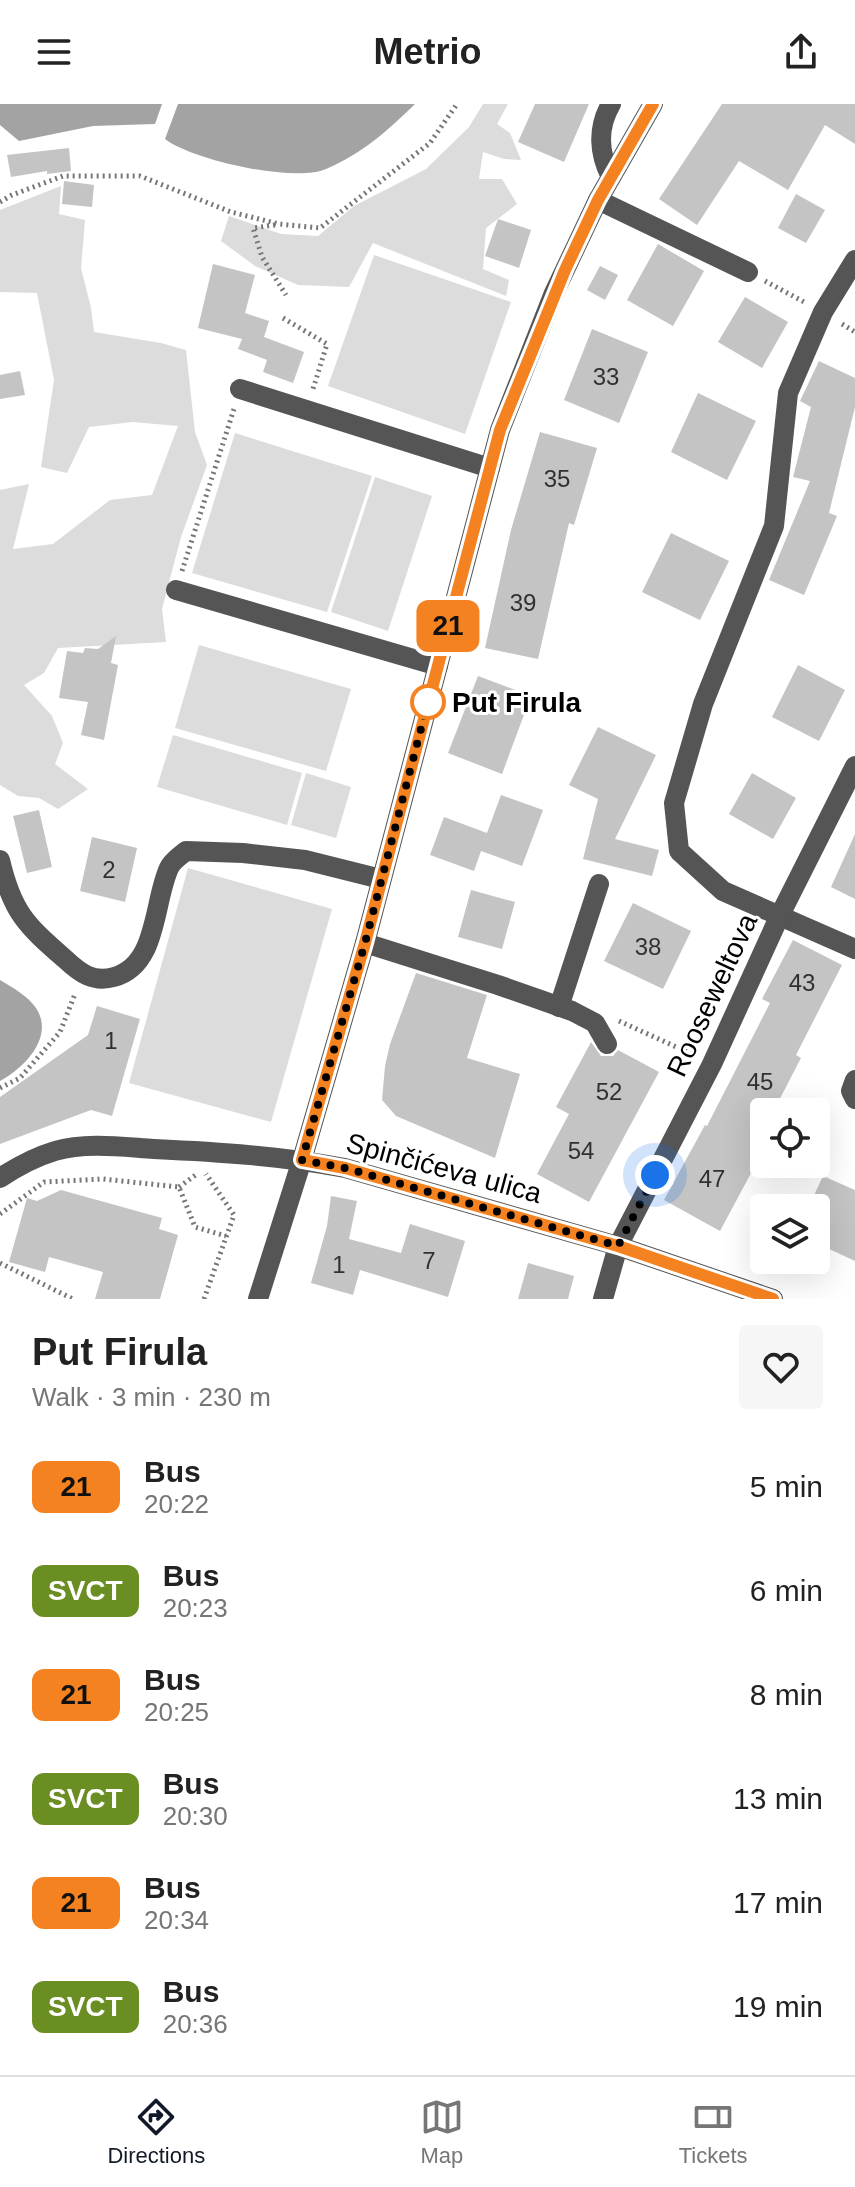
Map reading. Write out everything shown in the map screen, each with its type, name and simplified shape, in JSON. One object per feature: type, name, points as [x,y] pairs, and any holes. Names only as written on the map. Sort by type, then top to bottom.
[{"type":"street","points":[[611,104],[600,145],[611,177]]},
{"type":"street","points":[[258,1299],[365,943],[500,430],[554,293],[598,200],[653,104]]},
{"type":"street","points":[[598,200],[748,272]]},
{"type":"street","points":[[855,260],[823,312],[788,393],[774,526],[703,704],[674,803],[679,851],[723,891],[855,949]]},
{"type":"street","points":[[240,389],[490,468]]},
{"type":"street","points":[[176,590],[438,666]]},
{"type":"street","name":"Rooseweltova","points":[[603,1299],[618,1246],[712,1064],[780,915],[855,766]]},
{"type":"street","points":[[0,860],[8,893],[22,920],[82,974],[102,980],[125,974],[147,949],[169,865],[186,851],[305,860],[381,879]]},
{"type":"street","points":[[559,1007],[599,884]]},
{"type":"street","points":[[365,943],[559,1007],[595,1023],[607,1044]]},
{"type":"street","points":[[855,1080],[851,1091],[855,1099]]},
{"type":"street","name":"Spinčićeva ulica","points":[[0,1178],[23,1163],[58,1150],[94,1146],[264,1155],[302,1160],[345,1168],[618,1246],[773,1299]]},
{"type":"path","points":[[0,202],[63,176],[140,176],[231,212],[279,224],[320,228],[430,143],[457,104]]},
{"type":"path","points":[[279,224],[253,228],[262,257],[286,295]]},
{"type":"path","points":[[283,318],[327,344],[307,409]]},
{"type":"path","points":[[176,590],[240,389]]},
{"type":"path","points":[[0,1088],[20,1078],[60,1032],[82,974]]},
{"type":"path","points":[[638,1028],[712,1064]]},
{"type":"path","points":[[0,1214],[44,1182],[103,1179],[179,1187],[199,1172],[208,1175],[234,1215],[204,1299]]},
{"type":"path","points":[[179,1187],[195,1227],[226,1236]]},
{"type":"path","points":[[0,1263],[73,1299]]},
{"type":"shaded area","points":[[0,104],[162,104],[155,124],[93,126],[19,141],[0,125]]},
{"type":"shaded area","points":[[178,104],[415,104],[384,133],[351,156],[326,169],[291,173],[244,167],[178,147],[165,139]]},
{"type":"shaded area","points":[[483,104],[508,104],[497,124],[510,133],[521,160],[504,159],[483,152],[479,179],[502,179],[517,204],[486,228],[483,269],[509,280],[506,296],[373,243],[349,287],[298,285],[255,266],[221,241],[229,216],[281,234],[318,236],[354,206],[426,169],[469,127]]},
{"type":"shaded area","points":[[61,186],[59,214],[85,220],[81,268],[94,332],[186,350],[195,432],[207,465],[181,537],[162,609],[166,642],[58,648],[44,673],[24,685],[52,716],[63,743],[55,764],[88,789],[58,809],[39,798],[18,796],[0,785],[0,490],[29,484],[13,549],[53,544],[110,500],[152,495],[178,426],[133,422],[89,427],[67,473],[41,467],[54,380],[37,293],[0,292],[0,210]]},
{"type":"shaded area","points":[[374,255],[511,302],[465,434],[328,386]]},
{"type":"shaded area","points":[[235,433],[372,476],[327,612],[192,573]]},
{"type":"shaded area","points":[[375,477],[432,496],[388,631],[331,612]]},
{"type":"shaded area","points":[[199,645],[351,689],[326,771],[175,728]]},
{"type":"shaded area","points":[[173,735],[302,773],[287,825],[157,787]]},
{"type":"shaded area","points":[[306,773],[351,787],[336,838],[291,825]]},
{"type":"shaded area","points":[[188,868],[332,909],[271,1122],[129,1083]]},
{"type":"shaded area","points":[[0,980],[33,1004],[41,1019],[42,1030],[27,1060],[0,1081]]},
{"type":"building","points":[[535,104],[589,104],[564,162],[518,142]]},
{"type":"building","points":[[722,104],[855,104],[855,144],[825,125],[788,190],[739,161],[697,225],[659,199]]},
{"type":"building","points":[[69,148],[71,171],[11,177],[7,155]]},
{"type":"building","points":[[64,181],[94,185],[92,207],[62,204]]},
{"type":"building","points":[[796,194],[825,210],[806,243],[778,228]]},
{"type":"building","points":[[498,219],[531,230],[519,268],[485,256]]},
{"type":"building","points":[[658,244],[704,271],[673,326],[627,300]]},
{"type":"building","points":[[213,264],[255,275],[245,313],[269,321],[264,337],[304,352],[293,383],[263,372],[267,360],[238,349],[242,339],[198,328]]},
{"type":"building","points":[[600,266],[618,275],[605,300],[587,290]]},
{"type":"building","points":[[745,297],[788,322],[762,368],[718,342]]},
{"type":"building","points":[[592,329],[648,352],[619,423],[564,400]]},
{"type":"building","points":[[819,361],[855,378],[855,407],[829,513],[837,516],[804,595],[769,580],[810,481],[793,477],[811,407],[800,401]]},
{"type":"building","points":[[20,371],[25,395],[0,399],[0,375]]},
{"type":"building","points":[[698,393],[756,421],[727,480],[671,452]]},
{"type":"building","points":[[540,432],[597,448],[574,525],[569,523],[538,659],[485,648],[511,530]]},
{"type":"building","points":[[671,533],[729,561],[700,620],[642,592]]},
{"type":"building","points":[[116,636],[111,663],[118,665],[104,740],[81,735],[88,702],[59,698],[67,651],[83,653],[85,648],[98,649]]},
{"type":"building","points":[[798,665],[845,690],[819,741],[772,717]]},
{"type":"building","points":[[478,676],[531,696],[502,774],[448,753]]},
{"type":"building","points":[[598,727],[656,755],[615,839],[659,850],[652,876],[583,859],[598,799],[569,785]]},
{"type":"building","points":[[752,773],[796,798],[773,839],[729,814]]},
{"type":"building","points":[[501,795],[543,810],[522,866],[481,851],[474,871],[430,855],[444,817],[487,833]]},
{"type":"building","points":[[39,810],[52,867],[27,873],[13,816]]},
{"type":"building","points":[[855,834],[855,899],[831,887]]},
{"type":"building","points":[[92,837],[137,848],[125,902],[80,891]]},
{"type":"building","points":[[471,890],[515,902],[502,949],[458,937]]},
{"type":"building","points":[[633,903],[691,931],[663,989],[604,961]]},
{"type":"building","points":[[793,940],[842,965],[796,1055],[801,1058],[780,1098],[750,1098],[750,1175],[720,1231],[664,1200],[707,1126],[770,1003],[762,999]]},
{"type":"building","points":[[416,973],[487,995],[467,1058],[520,1074],[495,1158],[396,1116],[382,1100],[390,1044]]},
{"type":"building","points":[[97,1006],[140,1019],[112,1116],[91,1110],[0,1144],[0,1097],[88,1035]]},
{"type":"building","points":[[591,1042],[601,1056],[613,1056],[618,1050],[659,1072],[589,1202],[537,1174],[569,1114],[556,1107]]},
{"type":"building","points":[[822,1178],[855,1190],[855,1261],[830,1249],[830,1194],[815,1194]]},
{"type":"building","points":[[61,1190],[162,1218],[159,1229],[178,1235],[160,1299],[95,1299],[103,1272],[49,1257],[45,1272],[9,1262],[27,1198],[37,1201]]},
{"type":"building","points":[[331,1196],[357,1201],[349,1239],[401,1253],[410,1224],[465,1241],[448,1297],[360,1270],[353,1295],[311,1283],[327,1226]]},
{"type":"building","points":[[528,1263],[574,1276],[568,1299],[518,1299]]},
{"type":"bus line","name":"21","points":[[653,104],[598,200],[554,293],[500,430],[365,943],[302,1160],[345,1168],[618,1246],[773,1299]]},
{"type":"place","name":"Put Firula","points":[[428,702]]},
{"type":"route","points":[[428,702],[365,943],[302,1160],[345,1168],[618,1246],[655,1175]]}]
